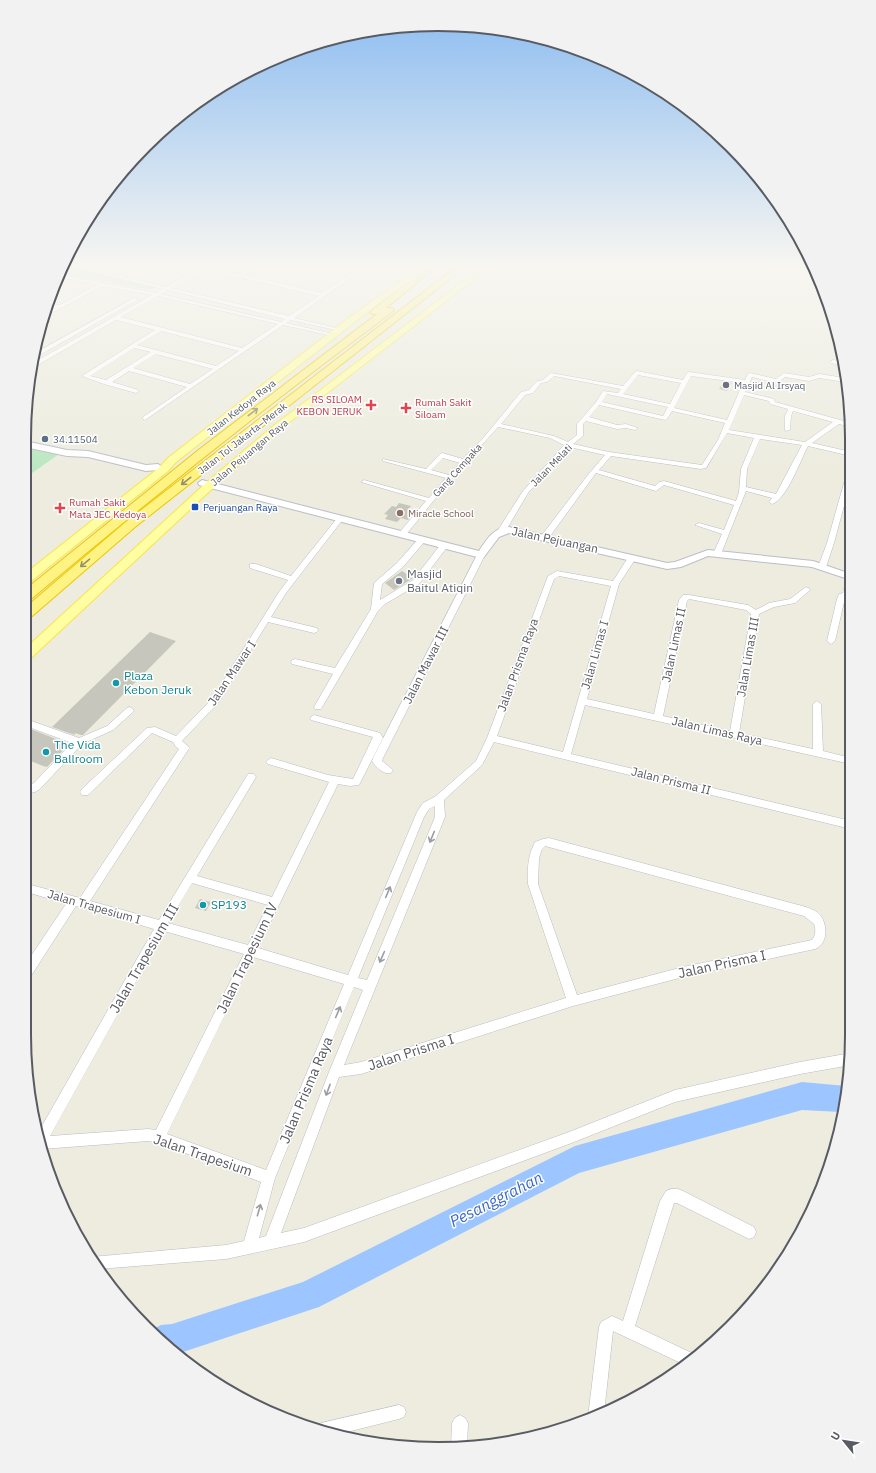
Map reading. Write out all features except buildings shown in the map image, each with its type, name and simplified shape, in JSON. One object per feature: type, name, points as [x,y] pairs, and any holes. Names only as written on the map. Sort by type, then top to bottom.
[{"type":"highway","points":[[332,352],[347,336]]},
{"type":"highway","name":"Jalan Tol Jakarta–Merak","points":[[31,592],[185,466],[332,352],[357,336]]},
{"type":"highway","name":"Jalan Tol Jakarta–Merak","points":[[31,610],[131,524],[367,336]]},
{"type":"main road","name":"Jalan Kedoya Raya","points":[[31,575],[164,469],[172,460],[331,336]]},
{"type":"main road","name":"Jalan Pejuangan Raya","points":[[31,650],[268,427],[388,336]]},
{"type":"main road","name":"Jalan Pejuangan Raya","points":[[31,639],[206,484],[275,428],[397,336]]},
{"type":"main road","name":"Jalan Kedoya Raya","points":[[31,566],[147,474],[172,460]]},
{"type":"street","points":[[41,352],[70,336]]},
{"type":"street","points":[[38,363],[85,336]]},
{"type":"street","points":[[136,392],[84,376],[149,336]]},
{"type":"street","points":[[186,336],[242,350]]},
{"type":"street","points":[[145,418],[264,336]]},
{"type":"street","points":[[133,346],[216,368]]},
{"type":"street","points":[[106,383],[155,352]]},
{"type":"street","points":[[129,369],[191,386]]},
{"type":"street","points":[[613,406],[634,375],[640,373],[684,382]]},
{"type":"street","name":"Gang Cempaka","points":[[402,534],[450,477],[486,438],[523,392],[531,392],[539,382],[545,381],[551,374],[624,388]]},
{"type":"street","points":[[598,403],[662,418],[666,417],[688,375],[692,374],[747,382]]},
{"type":"street","points":[[497,425],[552,437],[568,445],[609,454],[701,468],[704,467],[730,422],[750,375],[777,381],[784,375],[809,379],[819,376],[841,379]]},
{"type":"street","name":"Jalan Melati","points":[[502,530],[525,492],[568,445],[580,436],[580,424],[598,403],[605,392],[620,395]]},
{"type":"street","points":[[743,393],[772,400],[772,403],[844,423]]},
{"type":"street","points":[[620,395],[730,422]]},
{"type":"street","points":[[786,430],[788,416],[792,408]]},
{"type":"street","points":[[584,418],[617,427],[626,426],[634,428]]},
{"type":"street","points":[[772,502],[781,493],[796,467],[805,445],[838,421]]},
{"type":"street","points":[[725,431],[757,438],[767,435],[805,445],[845,453]]},
{"type":"street","points":[[717,554],[738,504],[742,488],[744,469],[757,438]]},
{"type":"street","name":"Jalan Kedoya Raya","points":[[31,445],[67,453],[82,458],[141,470],[147,474]]},
{"type":"street","name":"Jalan Kedoya Raya","points":[[67,453],[88,454],[146,468],[158,467]]},
{"type":"street","points":[[545,537],[609,454]]},
{"type":"street","points":[[427,471],[442,455],[464,462]]},
{"type":"street","points":[[386,460],[450,477]]},
{"type":"street","points":[[595,471],[656,489],[661,483],[664,483],[738,504]]},
{"type":"street","points":[[364,482],[430,500]]},
{"type":"street","points":[[206,484],[481,555]]},
{"type":"street","points":[[822,567],[827,555],[845,487]]},
{"type":"street","points":[[742,488],[778,497]]},
{"type":"street","name":"Jalan Mawar I","points":[[177,740],[198,721],[215,701],[283,592],[340,518]]},
{"type":"street","points":[[699,525],[726,533]]},
{"type":"street","name":"Jalan Pejuangan","points":[[481,555],[495,534],[502,530],[514,530],[632,558],[673,566],[702,554],[717,554],[795,562],[822,567],[845,574]]},
{"type":"street","points":[[375,609],[378,583],[400,565],[422,540]]},
{"type":"street","points":[[318,707],[375,609],[386,599],[416,582],[444,546]]},
{"type":"street","name":"Jalan Mawar III","points":[[388,770],[380,765],[377,761],[378,758],[481,555]]},
{"type":"street","name":"Jalan Limas I","points":[[566,756],[614,584],[632,558]]},
{"type":"street","points":[[253,566],[293,579]]},
{"type":"street","name":"Jalan Prisma Raya","points":[[249,1248],[269,1178],[420,815],[426,806],[439,800],[479,763],[492,738],[551,578],[557,573],[614,584]]},
{"type":"street","name":"Jalan Limas III","points":[[734,735],[755,613],[772,605],[792,602],[806,589]]},
{"type":"street","points":[[831,641],[841,599],[842,596],[845,595]]},
{"type":"street","name":"Jalan Limas II","points":[[658,718],[683,600],[686,597],[689,597],[748,608],[755,613]]},
{"type":"street","points":[[267,619],[314,630]]},
{"type":"street","points":[[295,662],[338,672]]},
{"type":"street","name":"Jalan Limas Raya","points":[[582,701],[845,759]]},
{"type":"street","points":[[817,704],[818,753]]},
{"type":"street","points":[[31,789],[37,786],[79,742],[110,728],[130,710]]},
{"type":"street","points":[[271,762],[335,780],[352,783],[356,782],[378,738],[375,734],[314,718]]},
{"type":"street","points":[[31,724],[79,742]]},
{"type":"street","points":[[31,967],[78,902],[185,748],[179,745],[177,740],[155,730],[150,730],[85,792]]},
{"type":"street","name":"Jalan Prisma II","points":[[492,738],[845,824]]},
{"type":"street","name":"Jalan Trapesium III","points":[[44,1136],[161,926],[251,777]]},
{"type":"street","name":"Jalan Trapesium IV","points":[[159,1136],[335,780]]},
{"type":"street","name":"Jalan Prisma Raya","points":[[272,1242],[335,1072],[369,986],[440,818],[439,800]]},
{"type":"street","name":"Jalan Prisma I","points":[[335,1072],[361,1068],[573,1000],[683,972],[815,944],[819,941],[820,925],[817,918],[812,914],[803,911],[549,842],[541,843],[538,846],[533,865],[533,884],[573,1000]]},
{"type":"street","points":[[190,878],[274,902]]},
{"type":"street","name":"Jalan Trapesium I","points":[[31,889],[369,986]]},
{"type":"street","points":[[100,1262],[226,1252],[304,1235],[569,1138],[675,1096],[792,1070],[844,1061]]},
{"type":"street","name":"Jalan Trapesium","points":[[46,1143],[148,1135],[159,1136],[269,1178]]},
{"type":"street","points":[[627,1330],[667,1201],[671,1196],[678,1196],[749,1232]]},
{"type":"street","points":[[597,1410],[606,1327],[612,1323],[686,1358]]},
{"type":"street","points":[[335,1428],[399,1412]]},
{"type":"street","points":[[459,1441],[460,1423]]},
{"type":"green space","points":[[31,447],[59,454],[31,474]]},
{"type":"waterway","name":"Pesanggrahan","points":[[169,1340],[308,1296],[575,1160],[802,1096],[840,1099]]},
{"type":"place","name":"Masjid Al Irsyaq","points":[[726,385]]},
{"type":"place","name":"RS SILOAM KEBON JERUK","points":[[371,405]]},
{"type":"place","name":"Rumah Sakit Siloam","points":[[406,408]]},
{"type":"place","name":"34.11504","points":[[45,439]]},
{"type":"place","name":"Perjuangan Raya","points":[[195,507]]},
{"type":"place","name":"Rumah Sakit Mata JEC Kedoya","points":[[60,508]]},
{"type":"place","name":"Miracle School","points":[[400,513]]},
{"type":"place","name":"Masjid Baitul Atiqin","points":[[399,581]]},
{"type":"place","name":"Plaza Kebon Jeruk","points":[[116,683]]},
{"type":"place","name":"The Vida Ballroom","points":[[46,752]]},
{"type":"place","name":"SP193","points":[[203,905]]}]
